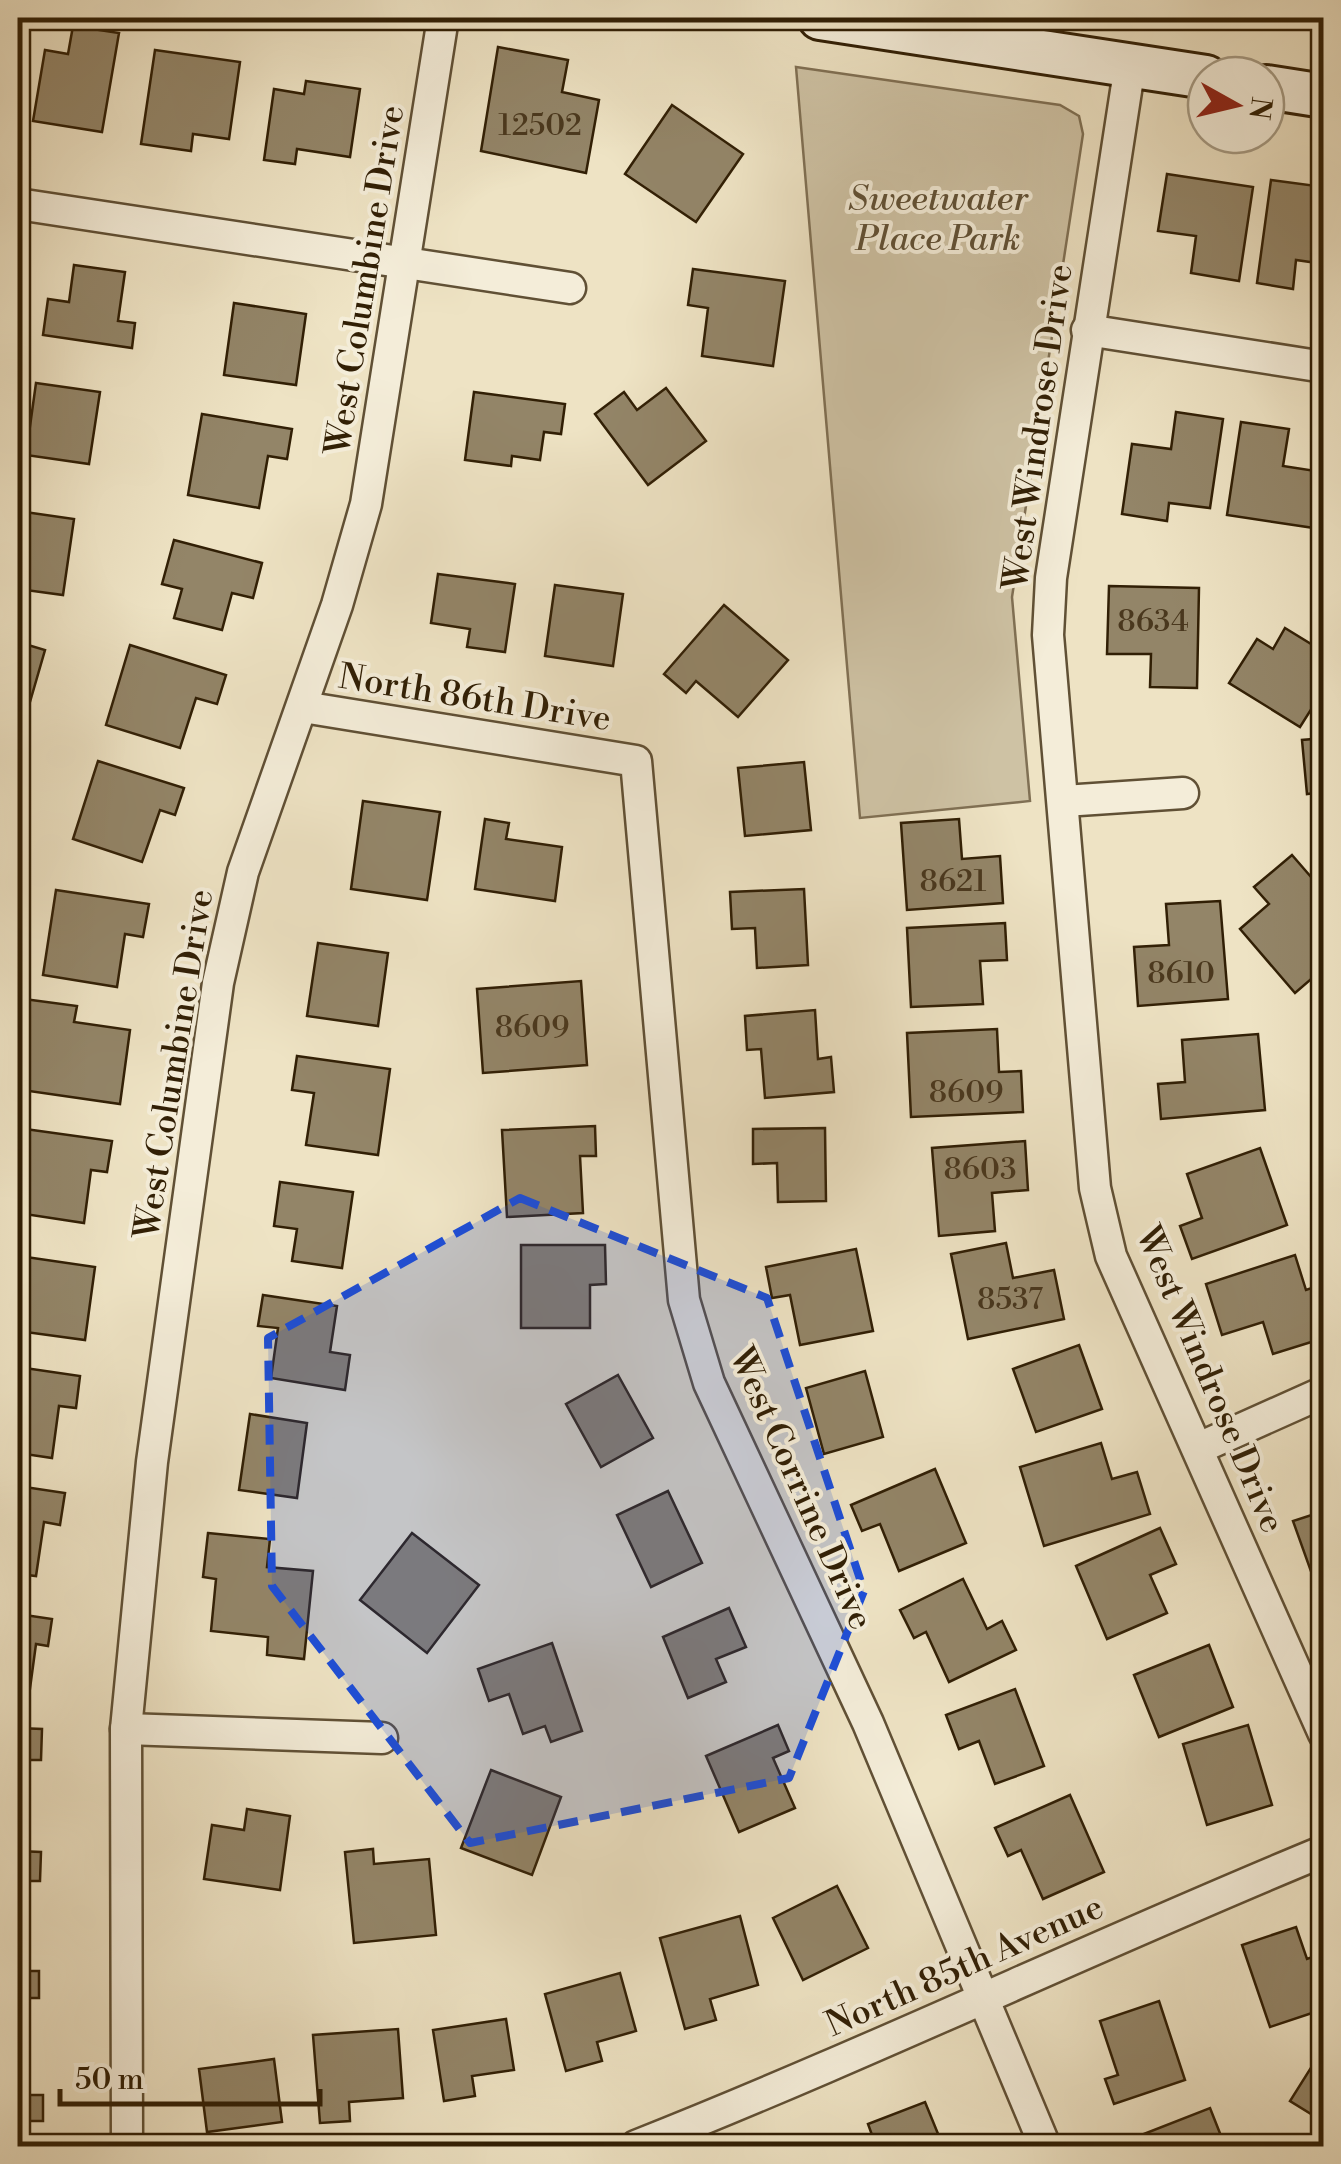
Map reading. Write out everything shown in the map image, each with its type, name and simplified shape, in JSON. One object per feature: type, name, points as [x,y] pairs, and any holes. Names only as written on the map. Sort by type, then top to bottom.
[{"type":"street","name":"West Columbine Drive","points":[[127,2146],[126,1729],[152,1462],[218,983],[243,872],[302,708],[366,504],[443,18]]},
{"type":"street","points":[[820,18],[1186,74]]},
{"type":"street","name":"West Windrose Drive","points":[[1130,65],[1087,330],[1048,635],[1095,1188],[1111,1256],[1200,1448],[1324,1734]]},
{"type":"street","points":[[1286,90],[1324,96]]},
{"type":"street","points":[[18,204],[570,288]]},
{"type":"street","points":[[1087,330],[1324,367]]},
{"type":"street","name":"North 86th Drive","points":[[302,708],[636,761]]},
{"type":"street","name":"West Corrine Drive","points":[[636,761],[684,1300],[708,1384],[868,1724],[1045,2146]]},
{"type":"street","points":[[1064,802],[1182,793]]},
{"type":"street","points":[[1200,1448],[1324,1392]]},
{"type":"street","points":[[126,1729],[382,1738]]},
{"type":"street","name":"North 85th Avenue","points":[[636,2146],[782,2089],[980,1998],[1324,1850]]},
{"type":"highlighted area","points":[[520,1198],[767,1298],[864,1591],[789,1778],[470,1843],[272,1586],[268,1338]]},
{"type":"green space","name":"Sweetwater Place Park","points":[[796,67],[1060,105],[1079,116],[1083,134],[1012,597],[1030,801],[860,818]]},
{"type":"building","points":[[73,26],[119,33],[102,132],[33,121],[45,50],[68,54]]},
{"type":"building","points":[[498,47],[568,60],[562,92],[599,100],[586,173],[481,151]]},
{"type":"building","points":[[155,50],[240,62],[229,139],[193,134],[191,151],[141,144]]},
{"type":"building","points":[[306,81],[360,89],[350,157],[297,149],[295,164],[264,160],[274,89],[304,94]]},
{"type":"building","points":[[672,105],[743,154],[696,222],[625,174]]},
{"type":"building","points":[[1167,174],[1253,187],[1239,281],[1191,273],[1196,236],[1158,231]]},
{"type":"building","points":[[1271,180],[1324,187],[1324,264],[1296,260],[1293,289],[1257,283]]},
{"type":"building","points":[[74,265],[125,272],[118,321],[135,323],[132,348],[43,335],[48,299],[69,302]]},
{"type":"building","points":[[693,269],[785,281],[773,366],[702,356],[708,308],[688,305]]},
{"type":"building","points":[[234,303],[306,314],[296,385],[224,375]]},
{"type":"building","points":[[36,383],[100,392],[89,464],[26,455]]},
{"type":"building","points":[[666,388],[706,441],[648,485],[595,414],[624,392],[637,410]]},
{"type":"building","points":[[474,392],[565,404],[561,434],[544,432],[540,460],[512,456],[511,466],[465,460]]},
{"type":"building","points":[[1176,412],[1223,419],[1210,508],[1169,503],[1167,521],[1122,514],[1132,444],[1171,449]]},
{"type":"building","points":[[202,414],[292,429],[287,459],[268,456],[259,508],[188,495]]},
{"type":"building","points":[[1241,422],[1289,429],[1283,466],[1322,472],[1314,528],[1227,515]]},
{"type":"building","points":[[18,511],[74,519],[63,595],[18,589]]},
{"type":"building","points":[[174,540],[262,563],[253,598],[232,593],[222,630],[174,618],[182,589],[162,584]]},
{"type":"building","points":[[438,574],[515,584],[505,652],[467,647],[470,629],[431,623]]},
{"type":"building","points":[[555,585],[623,594],[613,666],[545,656]]},
{"type":"building","points":[[1109,586],[1199,588],[1197,688],[1150,687],[1151,654],[1107,654]]},
{"type":"building","points":[[724,605],[788,660],[738,717],[696,681],[686,693],[664,674]]},
{"type":"building","points":[[1285,628],[1324,652],[1324,689],[1300,727],[1229,683],[1257,639],[1273,649]]},
{"type":"building","points":[[18,642],[45,650],[21,733],[18,732]]},
{"type":"building","points":[[130,645],[226,675],[217,704],[196,698],[180,748],[106,725]]},
{"type":"building","points":[[1324,738],[1324,792],[1307,794],[1302,740]]},
{"type":"building","points":[[98,761],[184,788],[175,815],[160,810],[142,862],[73,839]]},
{"type":"building","points":[[804,762],[811,830],[745,836],[738,768]]},
{"type":"building","points":[[363,801],[440,812],[427,900],[351,889]]},
{"type":"building","points":[[485,819],[509,823],[506,839],[562,847],[555,901],[475,889]]},
{"type":"building","points":[[959,819],[962,859],[1000,856],[1003,903],[907,910],[901,823]]},
{"type":"building","points":[[1292,855],[1324,892],[1324,968],[1295,993],[1240,929],[1269,904],[1254,887]]},
{"type":"building","points":[[804,889],[808,965],[757,968],[755,928],[732,929],[730,892]]},
{"type":"building","points":[[56,890],[149,904],[143,937],[125,934],[117,987],[43,975]]},
{"type":"building","points":[[1220,901],[1228,999],[1138,1006],[1134,947],[1169,945],[1166,904]]},
{"type":"building","points":[[1005,923],[1007,960],[980,961],[983,1004],[911,1007],[907,928]]},
{"type":"building","points":[[318,943],[388,953],[378,1026],[307,1016]]},
{"type":"building","points":[[581,981],[587,1065],[483,1073],[477,989]]},
{"type":"building","points":[[24,999],[77,1006],[74,1022],[130,1030],[120,1104],[22,1090],[29,1038],[18,1036]]},
{"type":"building","points":[[815,1010],[818,1059],[831,1057],[834,1092],[765,1098],[761,1049],[747,1050],[745,1016]]},
{"type":"building","points":[[997,1029],[999,1072],[1021,1071],[1023,1112],[911,1117],[907,1033]]},
{"type":"building","points":[[1258,1034],[1265,1110],[1161,1119],[1158,1084],[1185,1082],[1182,1040]]},
{"type":"building","points":[[297,1056],[390,1069],[378,1155],[306,1145],[314,1093],[292,1090]]},
{"type":"building","points":[[595,1126],[596,1156],[580,1156],[583,1213],[507,1217],[502,1130]]},
{"type":"building","points":[[18,1128],[112,1141],[107,1172],[91,1170],[84,1223],[18,1213]]},
{"type":"building","points":[[825,1128],[826,1201],[778,1202],[777,1163],[753,1164],[753,1129]]},
{"type":"building","points":[[1025,1141],[1028,1190],[992,1193],[995,1231],[939,1236],[932,1148]]},
{"type":"building","points":[[1260,1148],[1287,1225],[1192,1259],[1180,1226],[1202,1218],[1187,1174]]},
{"type":"building","points":[[280,1182],[353,1192],[342,1268],[292,1261],[297,1229],[274,1226]]},
{"type":"building","points":[[1006,1243],[1013,1278],[1054,1270],[1064,1319],[968,1339],[951,1254]]},
{"type":"building","points":[[521,1245],[605,1245],[606,1284],[590,1285],[590,1328],[521,1328]]},
{"type":"building","points":[[856,1249],[873,1331],[800,1345],[790,1295],[772,1298],[766,1267]]},
{"type":"building","points":[[1295,1255],[1306,1290],[1321,1285],[1324,1338],[1273,1354],[1263,1322],[1222,1335],[1206,1284]]},
{"type":"building","points":[[26,1257],[95,1267],[85,1340],[18,1331]]},
{"type":"building","points":[[263,1295],[337,1306],[330,1352],[350,1355],[345,1390],[271,1378],[278,1328],[258,1326]]},
{"type":"building","points":[[1079,1345],[1102,1409],[1036,1432],[1013,1369]]},
{"type":"building","points":[[18,1367],[80,1376],[76,1408],[59,1406],[52,1458],[18,1453]]},
{"type":"building","points":[[865,1371],[883,1437],[824,1454],[806,1388]]},
{"type":"building","points":[[618,1375],[653,1438],[601,1467],[566,1404]]},
{"type":"building","points":[[250,1414],[307,1423],[297,1498],[239,1490]]},
{"type":"building","points":[[1101,1443],[1112,1479],[1137,1472],[1150,1514],[1044,1546],[1020,1467]]},
{"type":"building","points":[[1324,1467],[1324,1500],[1313,1470]]},
{"type":"building","points":[[935,1469],[966,1543],[899,1571],[880,1524],[862,1531],[851,1505]]},
{"type":"building","points":[[18,1486],[65,1493],[60,1525],[44,1522],[36,1576],[18,1574]]},
{"type":"building","points":[[668,1491],[702,1563],[651,1587],[617,1515]]},
{"type":"building","points":[[1324,1511],[1324,1573],[1313,1577],[1293,1521]]},
{"type":"building","points":[[1160,1528],[1176,1564],[1150,1575],[1167,1613],[1107,1639],[1076,1566]]},
{"type":"building","points":[[208,1533],[270,1539],[267,1567],[313,1571],[304,1659],[267,1655],[268,1637],[211,1631],[216,1579],[203,1577]]},
{"type":"building","points":[[412,1533],[479,1585],[427,1653],[360,1600]]},
{"type":"building","points":[[963,1579],[987,1629],[1002,1621],[1016,1650],[949,1682],[926,1632],[914,1638],[900,1610]]},
{"type":"building","points":[[729,1608],[746,1647],[716,1659],[726,1682],[688,1698],[663,1637]]},
{"type":"building","points":[[18,1614],[52,1619],[48,1646],[36,1644],[29,1696],[18,1695]]},
{"type":"building","points":[[552,1643],[582,1731],[551,1742],[545,1726],[523,1734],[509,1694],[489,1701],[478,1669]]},
{"type":"building","points":[[1209,1645],[1233,1707],[1159,1737],[1134,1675]]},
{"type":"building","points":[[1015,1689],[1044,1766],[995,1784],[979,1741],[959,1749],[946,1715]]},
{"type":"building","points":[[778,1725],[789,1751],[773,1758],[795,1808],[739,1832],[706,1756]]},
{"type":"building","points":[[1248,1725],[1272,1805],[1207,1825],[1183,1744]]},
{"type":"building","points":[[18,1728],[42,1729],[41,1760],[26,1760],[24,1815],[18,1815]]},
{"type":"building","points":[[491,1770],[561,1797],[532,1875],[461,1848]]},
{"type":"building","points":[[1070,1795],[1104,1872],[1043,1899],[1021,1850],[1008,1856],[995,1828]]},
{"type":"building","points":[[247,1809],[290,1816],[280,1890],[204,1879],[212,1825],[244,1830]]},
{"type":"building","points":[[373,1849],[374,1864],[429,1859],[436,1935],[354,1943],[345,1852]]},
{"type":"building","points":[[18,1851],[41,1852],[40,1881],[24,1881],[22,1940],[18,1940]]},
{"type":"building","points":[[837,1886],[868,1948],[803,1980],[773,1918]]},
{"type":"building","points":[[740,1916],[758,1985],[710,1999],[716,2020],[685,2029],[660,1938]]},
{"type":"building","points":[[1296,1927],[1307,1959],[1324,1953],[1324,2009],[1270,2027],[1242,1945]]},
{"type":"building","points":[[18,1971],[39,1971],[39,1998],[23,1998],[22,2054],[18,2054]]},
{"type":"building","points":[[620,1973],[636,2031],[597,2042],[602,2061],[566,2071],[545,1994]]},
{"type":"building","points":[[1159,2001],[1185,2080],[1114,2104],[1105,2079],[1118,2075],[1100,2021]]},
{"type":"building","points":[[506,2019],[514,2070],[472,2076],[475,2096],[444,2101],[433,2030]]},
{"type":"building","points":[[398,2029],[403,2098],[349,2102],[350,2121],[320,2123],[313,2035]]},
{"type":"building","points":[[1324,2047],[1324,2122],[1290,2101]]},
{"type":"building","points":[[274,2059],[282,2122],[207,2132],[199,2069]]},
{"type":"building","points":[[18,2095],[43,2095],[43,2121],[22,2121],[22,2146],[18,2146]]},
{"type":"building","points":[[925,2102],[943,2146],[876,2146],[868,2124]]},
{"type":"building","points":[[1210,2108],[1225,2146],[1134,2146],[1131,2139]]}]
